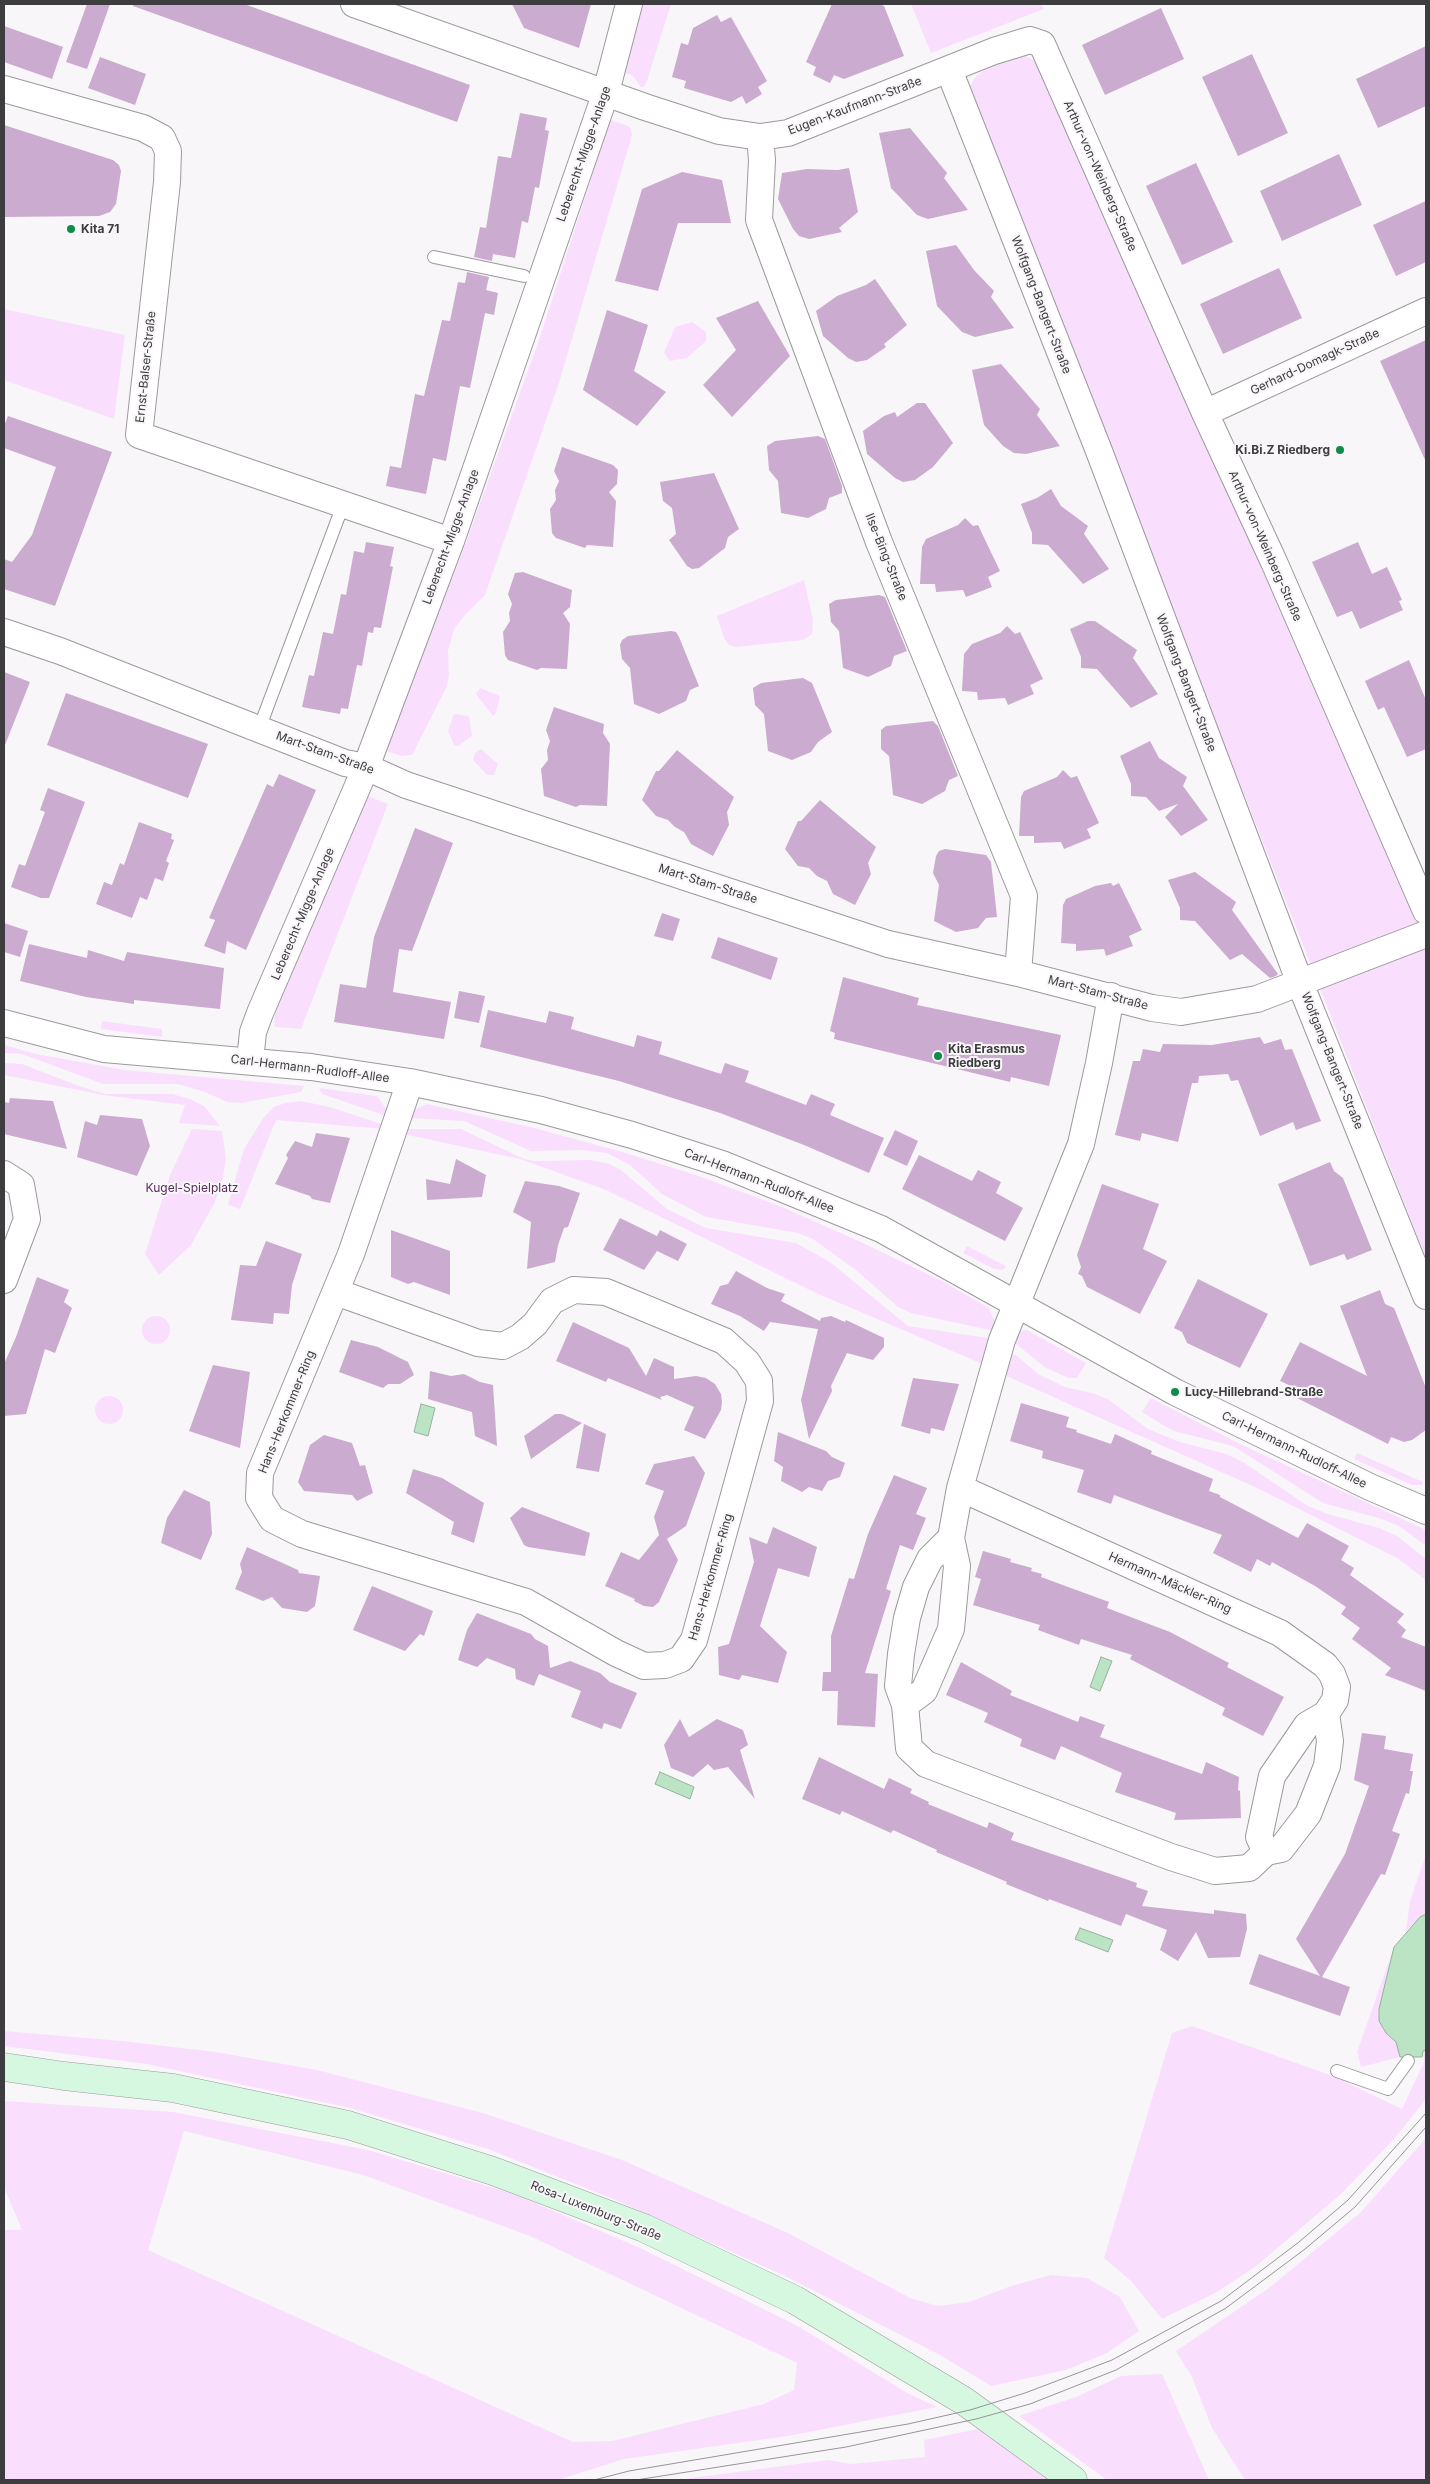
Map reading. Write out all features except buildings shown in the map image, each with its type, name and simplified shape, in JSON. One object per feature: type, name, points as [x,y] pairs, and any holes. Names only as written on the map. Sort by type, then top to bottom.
[{"type":"main road","name":"Rosa-Luxemburg-Straße","points":[[4,2067],[64,2076],[173,2088],[348,2125],[494,2170],[644,2228],[795,2300],[964,2401],[1073,2480]]},
{"type":"main road","name":"Rosa-Luxemburg-Straße","points":[[4,2079],[64,2076]]},
{"type":"street","name":"Eugen-Kaufmann-Straße","points":[[354,4],[720,131],[760,137],[788,132],[994,51],[1030,40],[1042,44]]},
{"type":"street","name":"Leberecht-Migge-Anlage","points":[[250,1060],[253,1032],[258,1019],[366,767],[450,541],[606,92],[629,4]]},
{"type":"street","name":"Arthur-von-Weinberg-Straße","points":[[1042,44],[1204,413],[1274,562],[1426,911]]},
{"type":"street","name":"Wolfgang-Bangert-Straße","points":[[949,70],[1102,460],[1300,983],[1426,1296]]},
{"type":"street","name":"Ernst-Balser-Straße","points":[[4,89],[143,128],[162,138],[168,151],[168,182],[139,435],[450,541]]},
{"type":"street","name":"Ilse-Bing-Straße","points":[[760,137],[762,160],[759,220],[878,542],[1024,896],[1018,972]]},
{"type":"street","name":"Gerhard-Domagk-Straße","points":[[1204,413],[1426,310]]},
{"type":"street","name":"Mart-Stam-Straße","points":[[4,632],[60,651],[345,763],[366,767],[406,785],[888,944],[1018,972],[1152,1008],[1181,1012],[1257,999],[1426,934]]},
{"type":"street","points":[[905,1705],[924,1691],[951,1629],[957,1566],[951,1538],[960,1488],[1000,1348],[1016,1302],[1081,1144],[1099,1062],[1110,996]]},
{"type":"street","name":"Carl-Hermann-Rudloff-Allee","points":[[4,1023],[104,1049],[250,1060],[349,1071],[410,1082],[541,1110],[632,1135],[722,1164],[881,1229],[1184,1396],[1370,1487],[1426,1510]]},
{"type":"street","name":"Hans-Herkommer-Ring","points":[[336,1292],[478,1343],[503,1346],[528,1331],[552,1301],[574,1290],[606,1292],[724,1341],[747,1362],[759,1381],[760,1401],[694,1640],[681,1658],[665,1665],[644,1666],[616,1653],[526,1602],[302,1534],[272,1520],[259,1498],[260,1473],[336,1292],[410,1082]]},
{"type":"street","points":[[4,1174],[21,1185],[27,1219],[4,1280]]},
{"type":"street","name":"Hermann-Mäckler-Ring","points":[[960,1488],[1280,1633],[1325,1665],[1332,1674],[1336,1687],[1335,1700],[1326,1714]]},
{"type":"street","points":[[951,1538],[930,1559],[916,1587],[907,1618],[898,1686],[905,1705],[909,1748],[926,1764],[1162,1853],[1216,1871],[1249,1868],[1266,1852],[1281,1849],[1308,1814],[1327,1766],[1330,1741],[1326,1714],[1307,1725],[1272,1776],[1260,1837],[1266,1852]]},
{"type":"lane","points":[[434,257],[524,276]]},
{"type":"lane","points":[[259,729],[343,505]]},
{"type":"lane","points":[[1337,2071],[1388,2089],[1408,2062]]},
{"type":"green space","points":[[643,4],[671,4],[647,81],[644,87],[641,87],[632,75],[624,73]]},
{"type":"green space","points":[[911,4],[1041,4],[1044,9],[931,53]]},
{"type":"green space","points":[[1022,54],[1044,66],[1426,935],[1426,1259],[968,90],[976,76],[992,66]]},
{"type":"green space","points":[[610,120],[628,126],[631,129],[632,135],[559,383],[485,595],[454,629],[448,651],[449,675],[447,686],[412,755],[401,756],[387,751],[388,744],[461,556],[539,340]]},
{"type":"green space","points":[[4,309],[125,335],[114,419],[4,380]]},
{"type":"green space","points":[[692,322],[706,332],[706,341],[687,358],[670,361],[664,353],[675,327]]},
{"type":"green space","points":[[804,580],[813,619],[812,634],[803,640],[736,647],[729,645],[724,638],[717,616]]},
{"type":"green space","points":[[480,688],[500,696],[496,713],[493,716],[476,694]]},
{"type":"green space","points":[[454,714],[469,716],[472,736],[458,746],[454,745],[448,731]]},
{"type":"green space","points":[[481,749],[498,764],[494,775],[487,775],[473,760],[475,753]]},
{"type":"green space","points":[[368,796],[388,804],[301,1029],[275,1027],[274,1018],[280,998]]},
{"type":"green space","points":[[102,1021],[162,1029],[162,1037],[101,1029]]},
{"type":"green space","points":[[4,1045],[36,1054],[125,1070],[304,1086],[301,1092],[241,1103],[227,1102],[205,1092],[178,1084],[103,1084],[22,1054],[4,1053]]},
{"type":"green space","points":[[4,1063],[22,1064],[105,1094],[172,1094],[190,1099],[204,1106],[220,1126],[179,1123],[185,1105],[103,1095],[4,1075]]},
{"type":"green space","points":[[319,1088],[377,1096],[387,1110],[386,1116],[322,1094]]},
{"type":"green space","points":[[301,1101],[330,1107],[381,1124],[383,1129],[276,1120],[240,1209],[228,1205],[244,1149],[264,1117],[274,1107],[285,1103]]},
{"type":"green space","points":[[427,1104],[534,1128],[619,1151],[699,1176],[782,1207],[944,1282],[989,1308],[995,1322],[994,1331],[911,1313],[898,1307],[857,1271],[813,1239],[798,1233],[706,1217],[662,1194],[630,1165],[607,1153],[582,1150],[531,1151],[464,1121],[409,1118],[413,1110]]},
{"type":"green space","name":"Kugel-Spielplatz","points":[[192,1129],[222,1131],[226,1159],[222,1182],[214,1204],[191,1245],[159,1275],[145,1254],[170,1175]]},
{"type":"green space","points":[[404,1129],[461,1129],[524,1159],[534,1161],[590,1160],[610,1164],[621,1170],[667,1209],[706,1228],[796,1243],[830,1262],[908,1326],[988,1338],[991,1342],[985,1365],[816,1293],[606,1190],[520,1159],[403,1134]]},
{"type":"green space","points":[[967,1246],[1006,1266],[1003,1270],[994,1269],[963,1253]]},
{"type":"green space","points":[[156,1316],[166,1320],[170,1330],[166,1340],[156,1344],[146,1340],[142,1330],[146,1320]]},
{"type":"green space","points":[[1027,1330],[1086,1363],[1077,1378],[1069,1378],[1046,1368],[1012,1341],[1020,1331]]},
{"type":"green space","points":[[1009,1354],[1016,1355],[1038,1374],[1065,1387],[1108,1399],[1148,1429],[1180,1442],[1226,1454],[1243,1462],[1308,1506],[1328,1514],[1379,1528],[1397,1536],[1426,1559],[1426,1580],[1397,1558],[1257,1488],[1004,1375]]},
{"type":"green space","points":[[109,1396],[119,1400],[123,1410],[119,1420],[109,1424],[99,1420],[95,1410],[99,1400]]},
{"type":"green space","points":[[1151,1398],[1238,1443],[1426,1530],[1426,1546],[1399,1526],[1382,1519],[1323,1503],[1233,1446],[1174,1431],[1142,1412]]},
{"type":"green space","points":[[1357,1453],[1423,1482],[1422,1485],[1412,1485],[1354,1459]]},
{"type":"green space","points":[[1426,1854],[1426,1914],[1420,1917],[1406,1931],[1410,1901]]},
{"type":"green space","points":[[1394,1947],[1379,2009],[1379,2021],[1386,2033],[1396,2042],[1400,2057],[1361,2067],[1357,2052]]},
{"type":"green space","points":[[1192,2026],[1333,2076],[1402,2109],[1424,2062],[1423,2051],[1426,2050],[1426,2099],[1394,2139],[1341,2194],[1255,2267],[1217,2292],[1162,2319],[1132,2282],[1104,2258],[1172,2033]]},
{"type":"green space","points":[[4,2031],[122,2041],[216,2052],[317,2070],[483,2113],[622,2160],[788,2233],[910,2298],[938,2306],[969,2302],[1011,2286],[1051,2275],[1087,2278],[1120,2297],[1139,2331],[1107,2353],[1066,2370],[991,2386],[940,2355],[783,2275],[618,2201],[488,2149],[350,2108],[147,2064],[4,2046]]},
{"type":"green space","points":[[4,2101],[173,2112],[368,2150],[514,2194],[638,2247],[796,2325],[909,2394],[937,2407],[788,2436],[624,2459],[558,2480],[4,2480],[4,2230],[22,2230],[4,2187]],"holes":[[[184,2131],[363,2175],[530,2236],[797,2363],[794,2390],[764,2404],[612,2441],[573,2442],[148,2250]]]},
{"type":"green space","points":[[1426,2138],[1426,2480],[1245,2480],[1212,2428],[1192,2377],[1176,2351],[1269,2288],[1361,2212]]},
{"type":"green space","points":[[1162,2374],[1209,2480],[1107,2480],[1019,2416],[1076,2397],[1121,2376]]},
{"type":"green space","points":[[983,2428],[1056,2480],[676,2480],[828,2460],[851,2464],[925,2457],[924,2440]]},
{"type":"shaded area","points":[[421,1404],[435,1408],[428,1436],[414,1432]]},
{"type":"shaded area","points":[[1101,1657],[1112,1661],[1100,1691],[1090,1687]]},
{"type":"shaded area","points":[[660,1772],[694,1787],[690,1799],[655,1784]]},
{"type":"shaded area","points":[[1426,1914],[1426,2050],[1423,2051],[1422,2057],[1400,2057],[1396,2042],[1386,2033],[1379,2021],[1379,2009],[1394,1947],[1420,1917]]},
{"type":"shaded area","points":[[1080,1928],[1113,1940],[1108,1952],[1075,1939]]},
{"type":"tram line","points":[[594,2480],[629,2471],[908,2424],[970,2410],[1025,2393],[1112,2360],[1221,2301],[1299,2242],[1348,2200],[1426,2113]]},
{"type":"tram line","points":[[636,2480],[846,2447],[976,2419],[1030,2404],[1116,2370],[1226,2308],[1305,2249],[1355,2207],[1426,2127]]},
{"type":"place","name":"Kita 71","points":[[71,229]]},
{"type":"place","name":"Ki.Bi.Z Riedberg","points":[[1340,450]]},
{"type":"place","name":"Kita Erasmus Riedberg","points":[[938,1056]]},
{"type":"place","name":"Lucy-Hillebrand-Straße","points":[[1175,1392]]}]
